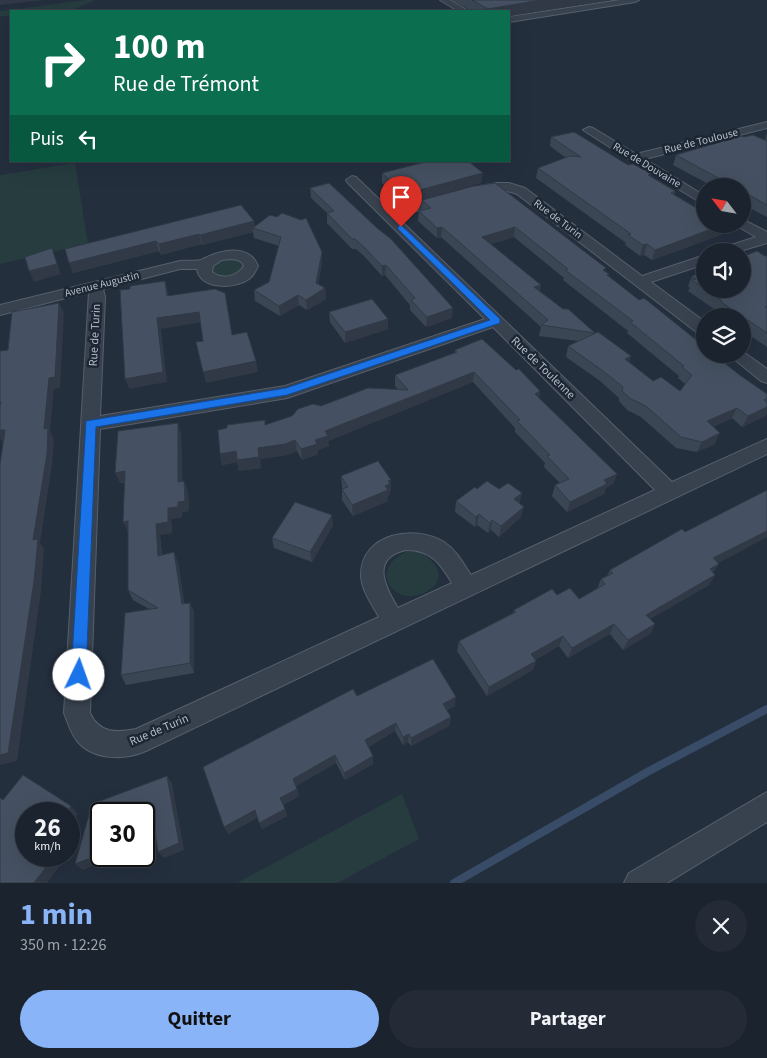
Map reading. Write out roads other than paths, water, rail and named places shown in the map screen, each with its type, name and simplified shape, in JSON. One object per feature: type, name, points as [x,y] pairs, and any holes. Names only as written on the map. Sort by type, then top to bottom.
[{"type":"street","points":[[444,0],[462,10]]},
{"type":"street","points":[[510,20],[635,0]]},
{"type":"street","name":"Rue de Toulouse","points":[[634,158],[767,125]]},
{"type":"street","name":"Rue de Douvaine","points":[[589,130],[696,196]]},
{"type":"street","points":[[736,132],[754,142]]},
{"type":"street","name":"Rue de Toulenne","points":[[352,180],[670,492]]},
{"type":"street","name":"Rue de Turin","points":[[388,214],[489,187],[512,187],[521,191],[696,323]]},
{"type":"street","points":[[751,228],[767,238]]},
{"type":"street","points":[[751,243],[767,238]]},
{"type":"street","points":[[641,281],[696,262]]},
{"type":"street","name":"Avenue Augustin","points":[[0,310],[180,265],[206,264]]},
{"type":"street","name":"Rue de Turin","points":[[94,286],[97,296],[77,713],[80,724],[95,740],[108,744],[122,745],[137,742],[767,446]]},
{"type":"street","points":[[90,424],[287,392],[496,321]]},
{"type":"street","points":[[748,363],[767,377]]},
{"type":"street","points":[[394,622],[381,599],[372,574],[374,563],[386,547],[396,543],[417,541],[434,547],[443,555],[467,588]]},
{"type":"street","points":[[640,883],[767,806]]},
{"type":"waterway","points":[[454,883],[649,771],[767,709]]}]
